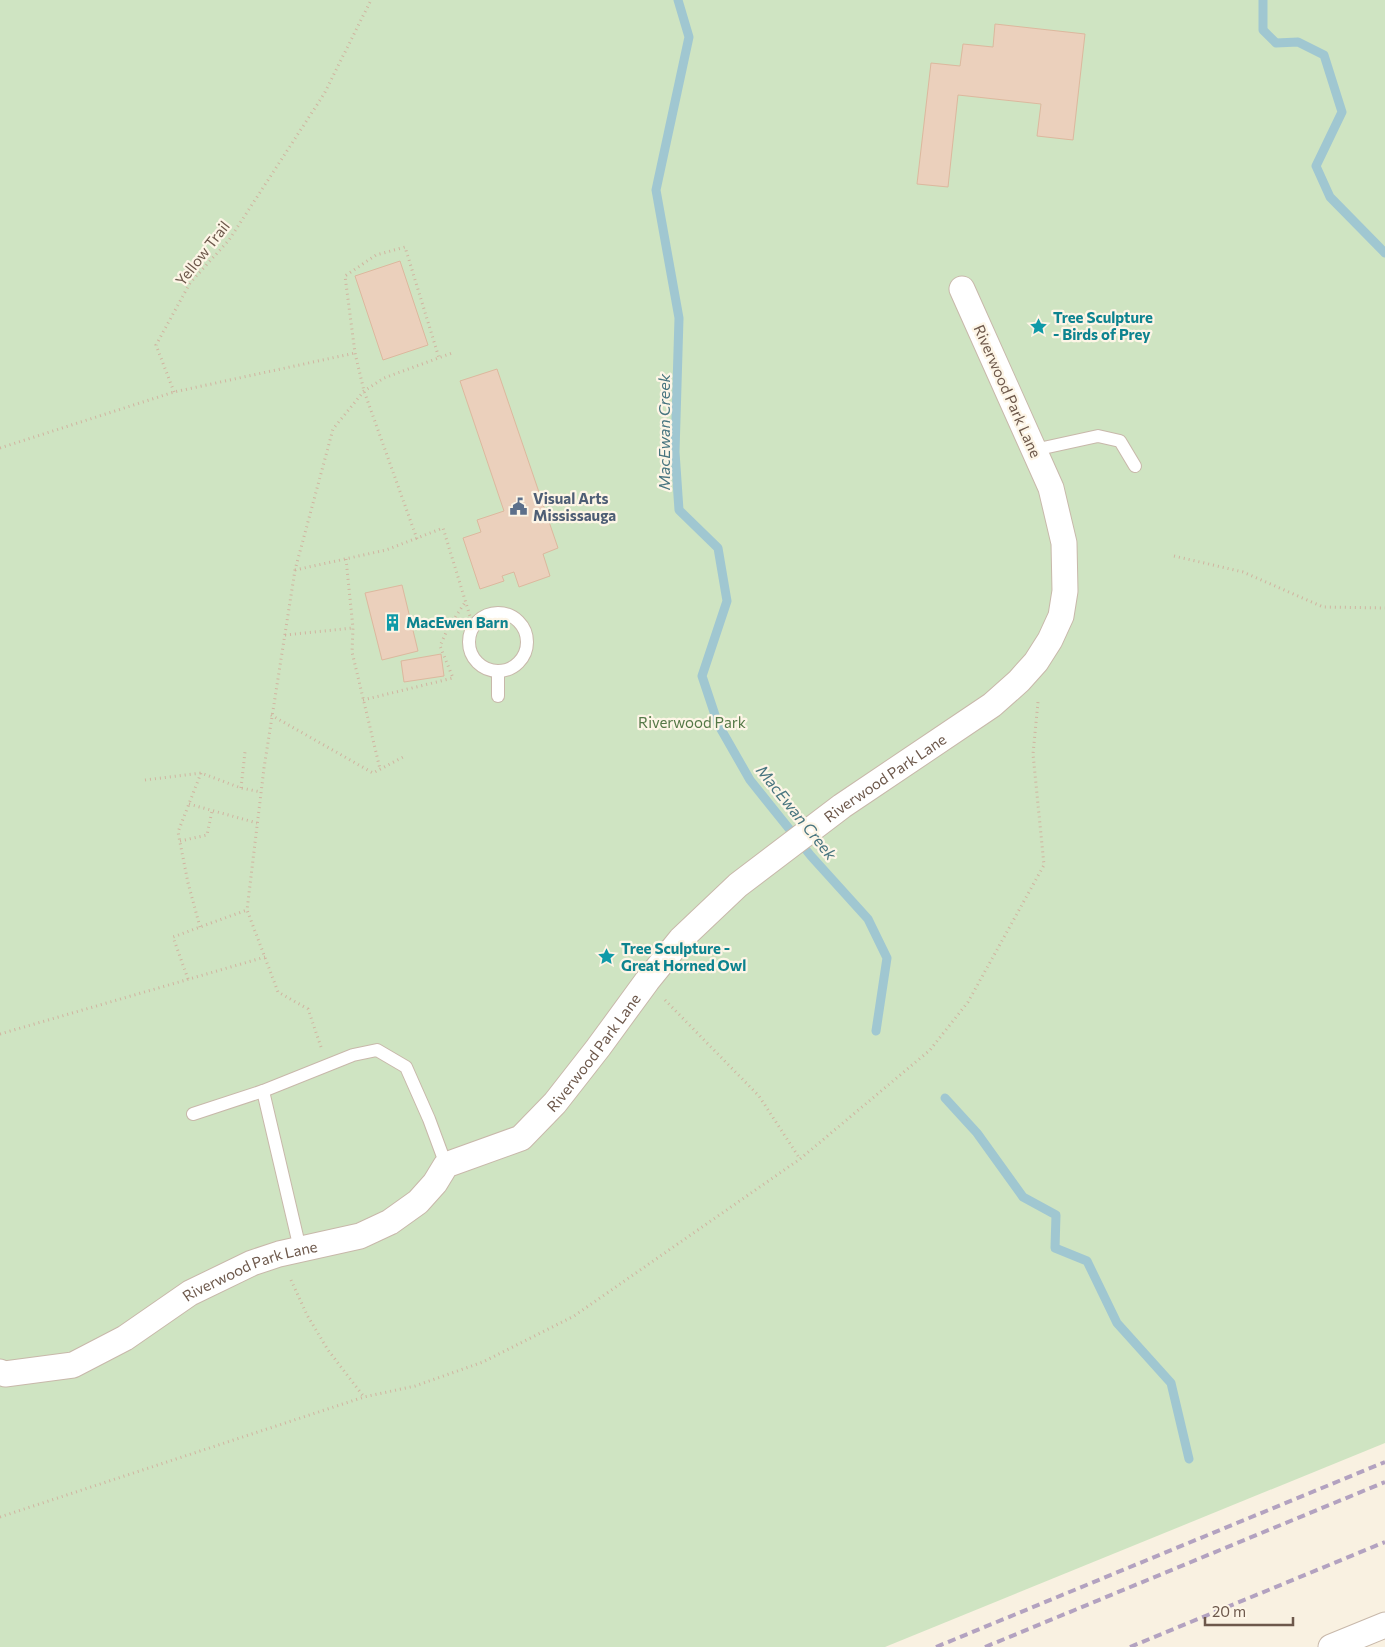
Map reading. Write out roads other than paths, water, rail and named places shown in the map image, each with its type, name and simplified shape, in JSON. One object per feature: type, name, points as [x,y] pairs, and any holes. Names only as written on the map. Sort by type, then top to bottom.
[{"type":"street","name":"Riverwood Park Lane","points":[[0,1372],[5,1374],[73,1365],[125,1338],[190,1293],[252,1263],[290,1251],[360,1236],[390,1222],[418,1202],[436,1183],[446,1165],[521,1138],[561,1095],[647,981],[682,939],[738,884],[842,806],[992,705],[1030,668],[1050,640],[1061,616],[1065,592],[1064,543],[1051,488],[962,289]]},
{"type":"street","points":[[1331,1647],[1385,1625]]},
{"type":"lane","points":[[1034,450],[1098,436],[1120,441],[1135,466]]},
{"type":"lane","points":[[488,614],[506,614],[514,618],[521,624],[527,641],[526,650],[522,658],[508,669],[498,671],[481,666],[474,660],[468,643],[473,626],[488,614]]},
{"type":"lane","points":[[498,671],[498,696]]},
{"type":"lane","points":[[193,1114],[263,1090],[353,1055],[377,1050],[406,1067],[446,1165]]},
{"type":"lane","points":[[263,1090],[290,1251]]},
{"type":"waterway","name":"MacEwan Creek","points":[[678,0],[689,37],[656,190],[679,318],[675,452],[679,510],[718,548],[727,601],[702,676],[718,724],[750,780],[811,856],[868,919],[887,958],[876,1031]]},
{"type":"waterway","points":[[1263,0],[1263,30],[1276,43],[1298,42],[1324,55],[1342,112],[1316,166],[1330,197],[1385,253]]},
{"type":"waterway","name":"MacEwan Creek","points":[[945,1098],[977,1133],[1023,1197],[1056,1215],[1055,1248],[1087,1261],[1117,1323],[1171,1383],[1189,1459]]},
{"type":"railway","points":[[936,1647],[1385,1462]]},
{"type":"railway","points":[[985,1647],[1385,1482]]},
{"type":"railway","points":[[1130,1647],[1385,1542]]},
{"type":"place","name":"Tree Sculpture - Birds of Prey","points":[[1039,326]]},
{"type":"place","name":"Visual Arts Mississauga","points":[[519,507]]},
{"type":"place","name":"MacEwen Barn","points":[[392,622]]},
{"type":"place","name":"Tree Sculpture - Great Horned Owl","points":[[607,957]]},
{"type":"park label","name":"Riverwood Park","points":[[692,722]]}]
